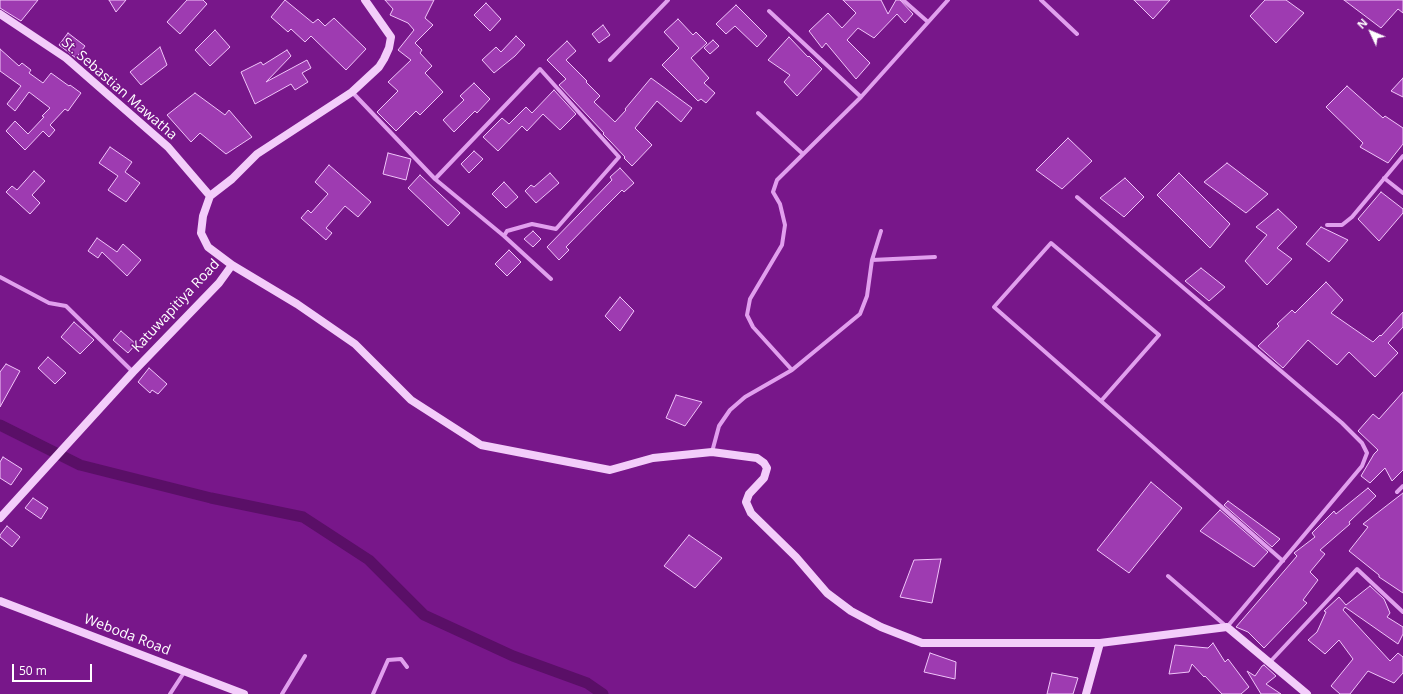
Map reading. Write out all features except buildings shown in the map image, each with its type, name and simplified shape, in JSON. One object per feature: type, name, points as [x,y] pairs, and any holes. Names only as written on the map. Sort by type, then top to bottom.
[{"type":"street","points":[[210,196],[232,179],[257,154],[352,92],[379,66],[389,48],[391,37],[365,0]]},
{"type":"street","points":[[610,60],[668,0]]},
{"type":"street","points":[[903,0],[928,22]]},
{"type":"street","points":[[792,370],[753,327],[747,314],[750,299],[782,245],[784,225],[780,204],[773,192],[777,180],[861,97],[948,0]]},
{"type":"street","points":[[1041,0],[1077,34]]},
{"type":"street","points":[[769,11],[861,97]]},
{"type":"street","name":"St. Sebastian Mawatha","points":[[0,14],[66,58],[168,147],[210,196]]},
{"type":"street","points":[[436,179],[540,69],[619,158],[556,230],[532,224],[507,231],[504,236]]},
{"type":"street","points":[[352,92],[436,179],[504,236],[550,279]]},
{"type":"street","points":[[758,113],[804,154]]},
{"type":"street","points":[[1327,225],[1342,225],[1352,217],[1403,156]]},
{"type":"street","points":[[1384,178],[1403,194]]},
{"type":"street","name":"Katuwapitiya Road","points":[[0,518],[133,372],[219,283],[232,265],[208,247],[200,233],[202,216],[210,196]]},
{"type":"street","points":[[232,265],[297,304],[355,344],[411,400],[481,445],[610,470],[653,458],[712,452],[757,458],[764,462],[767,468],[764,478],[749,494],[746,502],[751,513],[796,557],[827,593],[851,611],[882,627],[922,643],[1100,643],[1228,627],[1362,466],[1367,453],[1362,443],[1342,423],[1077,197]]},
{"type":"street","points":[[712,452],[719,426],[730,410],[745,397],[792,370],[860,314],[867,296],[872,260],[881,231]]},
{"type":"street","points":[[1102,401],[1159,335],[1051,243],[994,307],[1283,561]]},
{"type":"street","points":[[872,260],[934,256]]},
{"type":"street","points":[[0,278],[49,303],[66,306],[133,372]]},
{"type":"street","points":[[1398,492],[1403,486]]},
{"type":"street","points":[[1269,663],[1357,569],[1403,612]]},
{"type":"street","points":[[1168,576],[1307,694]]},
{"type":"street","name":"Weboda Road","points":[[0,601],[244,694]]},
{"type":"street","points":[[1086,694],[1100,643]]},
{"type":"street","points":[[282,694],[305,656]]},
{"type":"street","points":[[372,694],[388,660],[401,659],[407,667]]},
{"type":"street","points":[[170,694],[185,671]]},
{"type":"waterway","points":[[0,425],[80,465],[211,498],[303,517],[369,560],[424,615],[513,656],[587,683],[603,694]]}]
